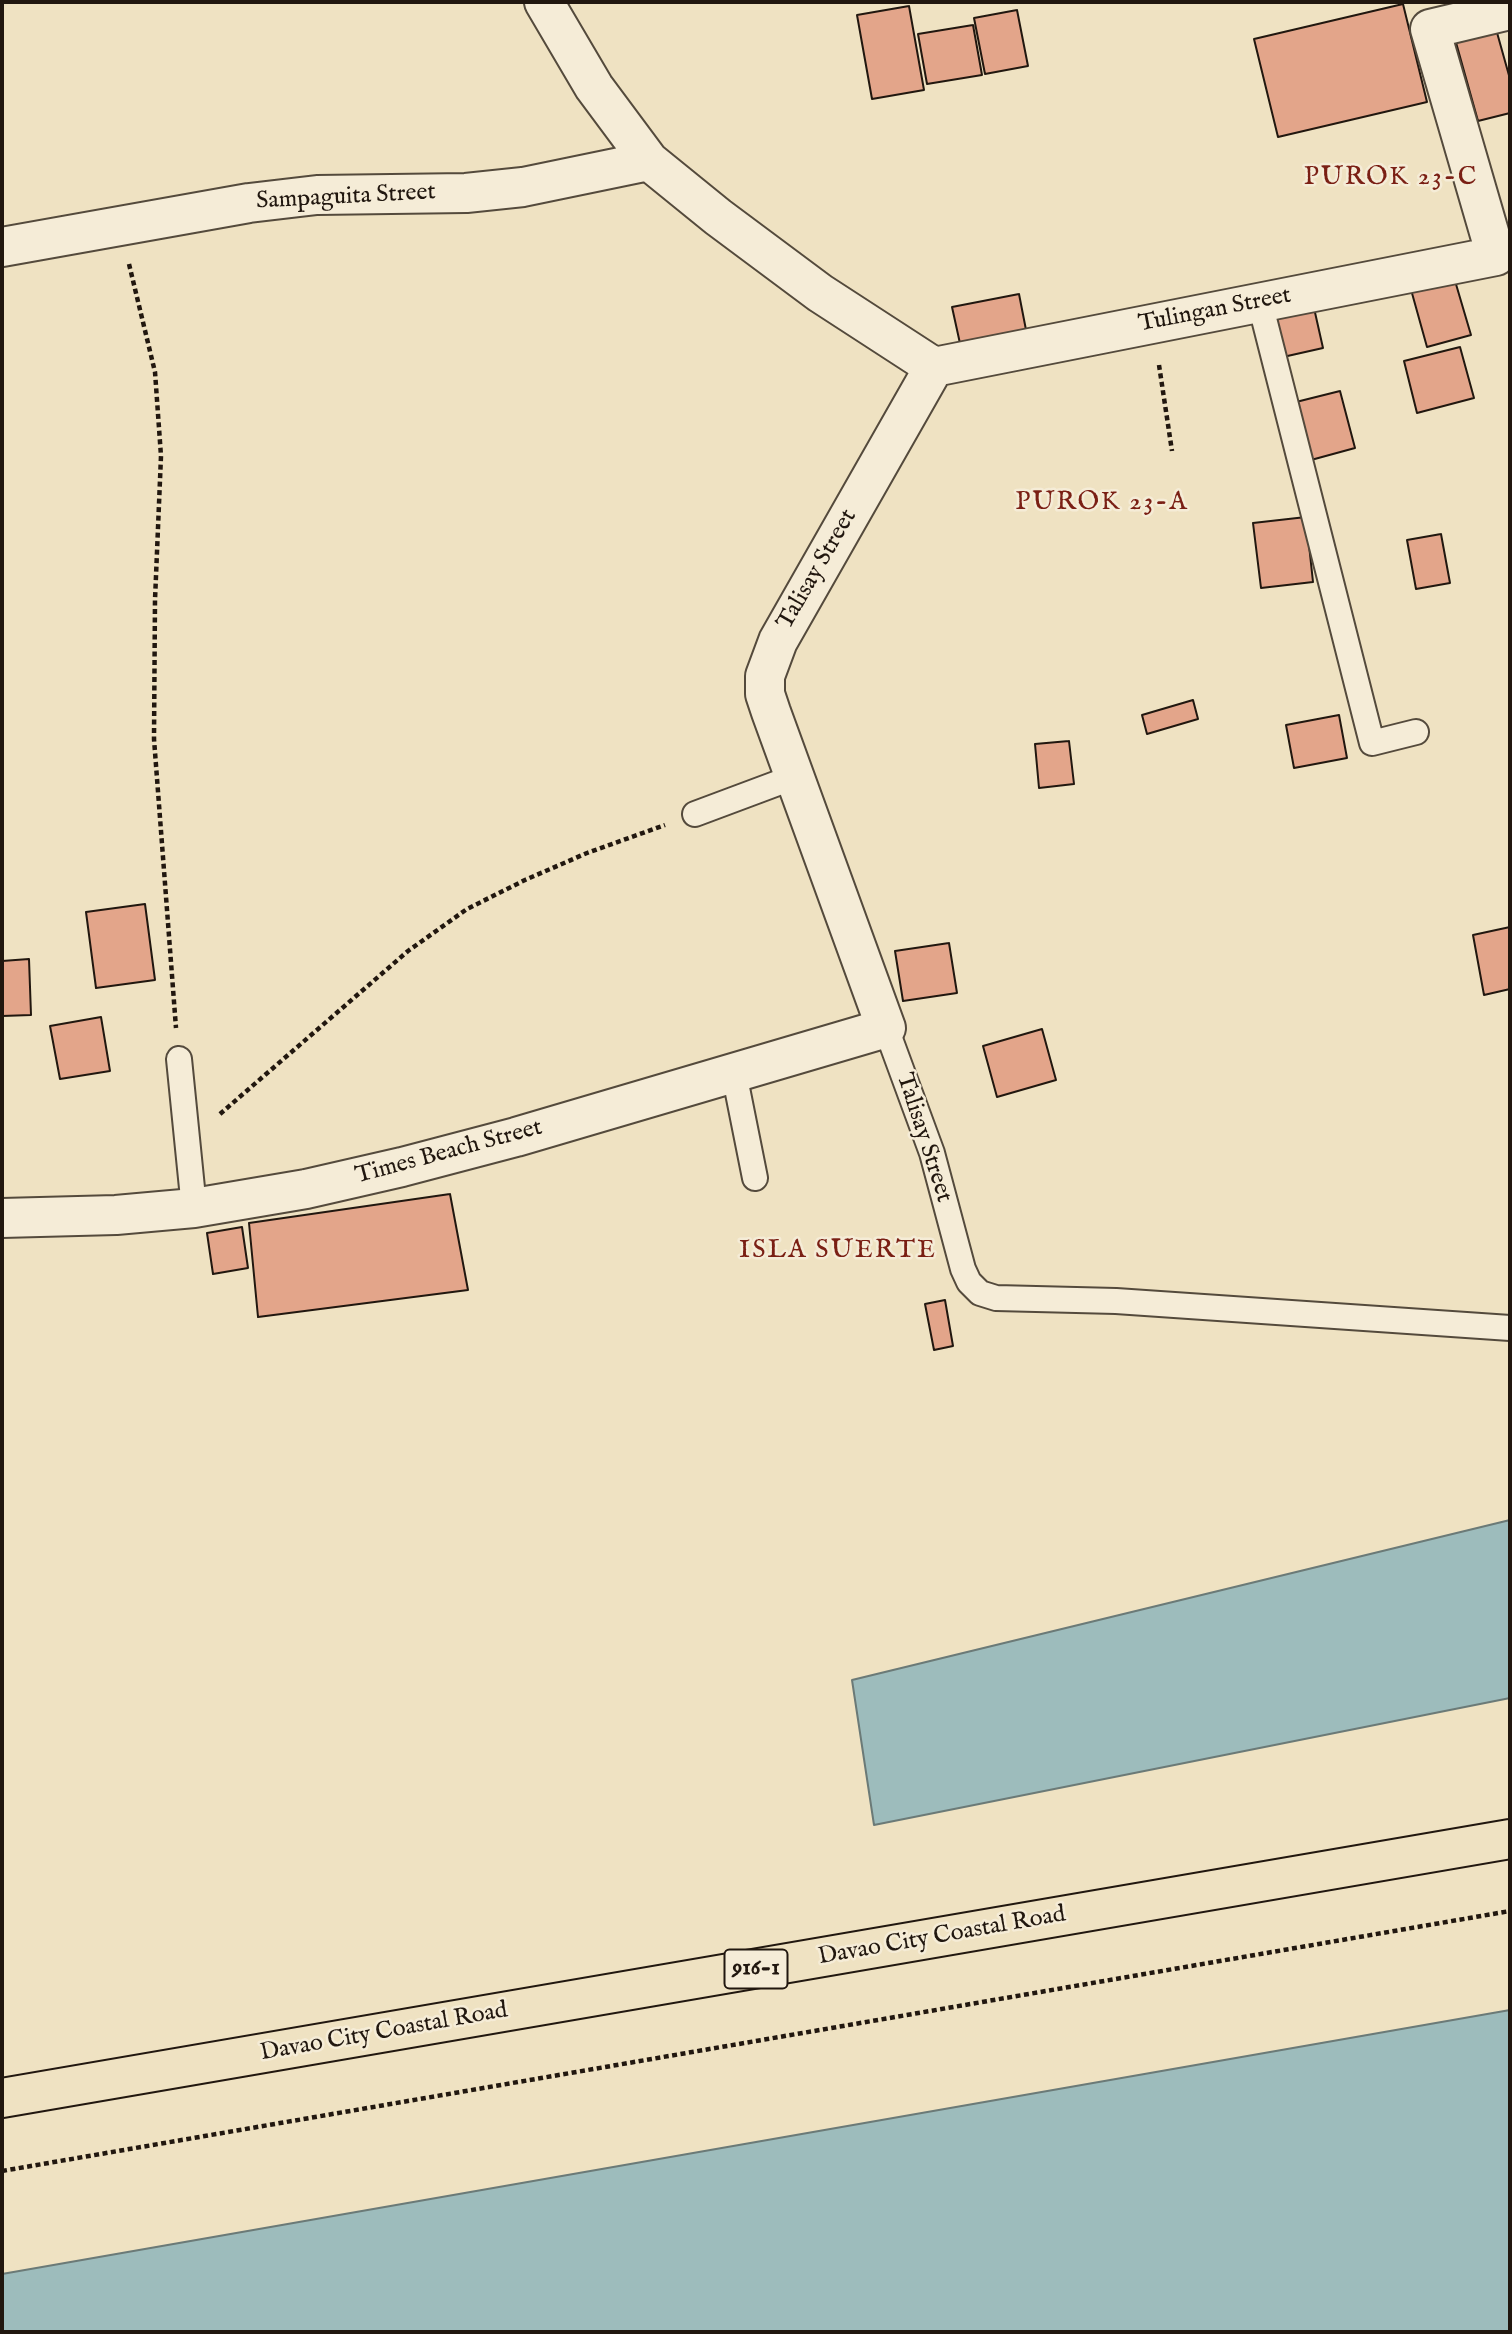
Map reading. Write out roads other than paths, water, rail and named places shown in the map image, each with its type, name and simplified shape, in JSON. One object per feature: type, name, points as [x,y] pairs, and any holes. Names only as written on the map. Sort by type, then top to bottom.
[{"type":"main road","name":"Davao City Coastal Road","points":[[2,2098],[1510,1839]]},
{"type":"street","points":[[546,2],[594,87],[649,161],[718,217],[820,293],[934,367]]},
{"type":"street","points":[[1503,256],[1430,29],[1510,10]]},
{"type":"street","name":"Sampaguita Street","points":[[2,247],[249,203],[317,195],[466,192],[523,187],[649,161]]},
{"type":"street","name":"Tulingan Street","points":[[934,367],[1503,256]]},
{"type":"street","name":"Talisay Street","points":[[886,1028],[765,694],[765,676],[769,659],[934,367]]},
{"type":"street","name":"Times Beach Street","points":[[2,1218],[116,1215],[194,1208],[306,1189],[402,1167],[886,1028]]},
{"type":"lane","points":[[1260,303],[1372,743],[1416,732]]},
{"type":"lane","points":[[695,814],[794,777]]},
{"type":"lane","name":"Talisay Street","points":[[886,1028],[932,1153],[963,1269],[969,1282],[980,1293],[996,1298],[1116,1301],[1510,1328]]},
{"type":"lane","points":[[179,1059],[194,1208]]},
{"type":"lane","points":[[734,1073],[755,1178]]},
{"type":"water","points":[[1510,1520],[1510,1698],[874,1825],[852,1680]]},
{"type":"water","points":[[1510,2010],[1510,2332],[2,2332],[2,2274]]},
{"type":"district","name":"PUROK 23-C","points":[[1391,179]]},
{"type":"district","name":"PUROK 23-A","points":[[1102,504]]},
{"type":"district","name":"ISLA SUERTE","points":[[838,1252]]}]
